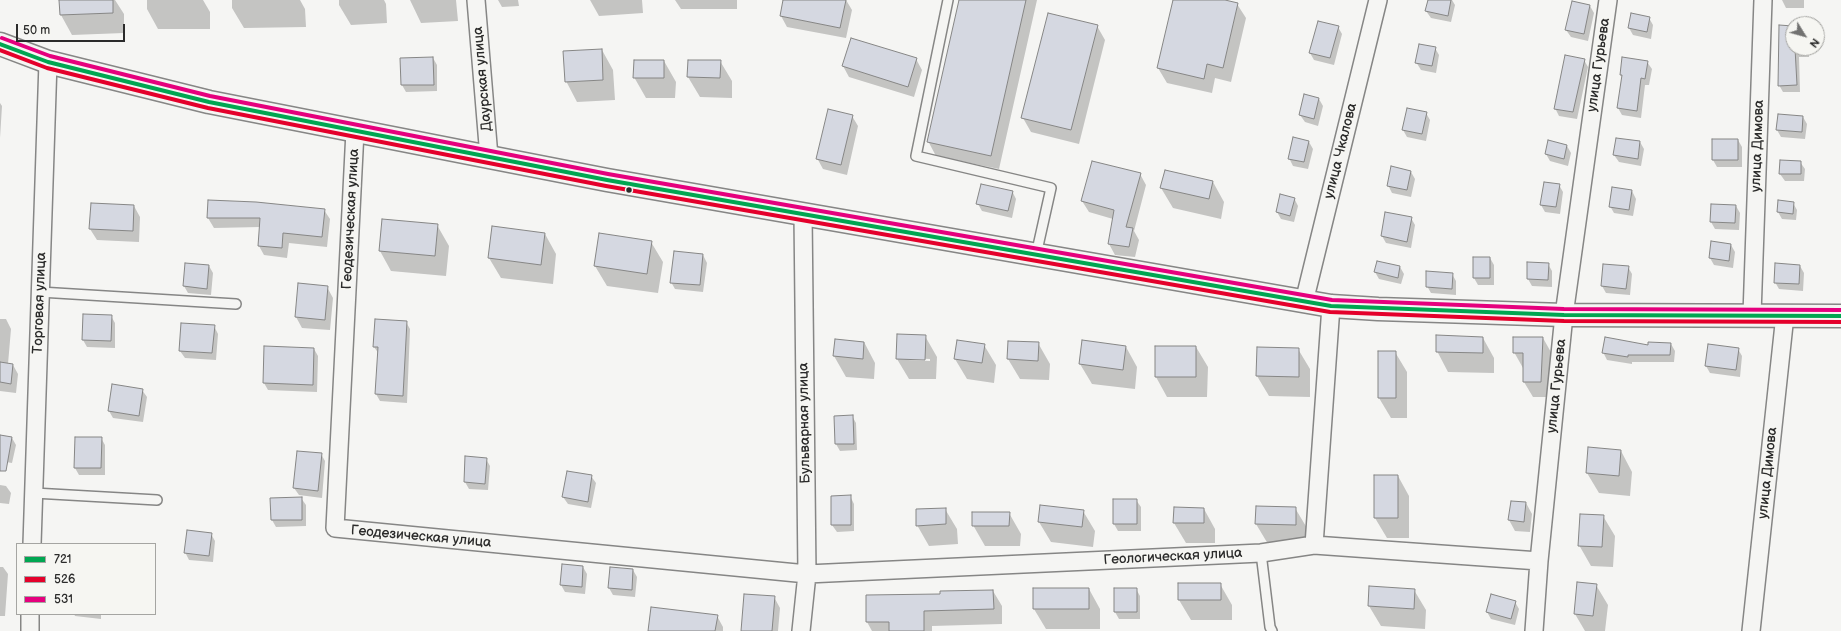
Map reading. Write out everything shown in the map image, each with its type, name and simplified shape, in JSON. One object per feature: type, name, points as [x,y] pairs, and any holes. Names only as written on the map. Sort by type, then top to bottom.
[{"type":"highway","points":[[0,44],[48,62],[209,102],[355,131],[802,214],[1331,306],[1386,310],[1564,315],[1841,316]]},
{"type":"street","name":"Даурская улица","points":[[476,0],[490,157]]},
{"type":"street","name":"улица Чкалова","points":[[1304,302],[1378,0]]},
{"type":"street","name":"улица Гурьева","points":[[1534,631],[1539,561],[1564,315],[1608,0]]},
{"type":"street","name":"улица Димова","points":[[1752,315],[1763,0]]},
{"type":"street","name":"Торговая улица","points":[[32,543],[48,62]]},
{"type":"street","name":"Геодезическая улица","points":[[355,131],[335,528],[807,574]]},
{"type":"street","name":"Бульварная улица","points":[[801,631],[807,574],[802,214]]},
{"type":"street","points":[[1314,545],[1331,306]]},
{"type":"street","name":"улица Димова","points":[[1751,631],[1785,315]]},
{"type":"street","name":"Геологическая улица","points":[[807,574],[1261,553],[1314,545],[1539,561]]},
{"type":"street","points":[[30,615],[30,631]]},
{"type":"lane","points":[[948,0],[916,156],[1051,188],[1036,255]]},
{"type":"lane","points":[[40,292],[236,304]]},
{"type":"lane","points":[[34,493],[156,500]]},
{"type":"lane","points":[[1261,553],[1270,627],[1272,631]]},
{"type":"building","points":[[59,0],[113,0],[113,13],[60,15]]},
{"type":"building","points":[[783,0],[846,0],[840,28],[780,16]]},
{"type":"building","points":[[959,0],[1026,0],[991,156],[927,142]]},
{"type":"building","points":[[1173,0],[1225,0],[1238,3],[1223,68],[1207,64],[1204,79],[1157,68]]},
{"type":"building","points":[[1428,0],[1451,0],[1448,16],[1425,11]]},
{"type":"building","points":[[1572,1],[1590,5],[1584,34],[1565,30]]},
{"type":"building","points":[[1048,13],[1098,25],[1071,130],[1021,118]]},
{"type":"building","points":[[1631,13],[1650,17],[1647,32],[1628,28]]},
{"type":"building","points":[[1318,21],[1339,26],[1330,58],[1309,53]]},
{"type":"building","points":[[1779,25],[1785,25],[1785,56],[1795,56],[1797,85],[1778,86]]},
{"type":"building","points":[[851,38],[917,58],[908,87],[842,66]]},
{"type":"building","points":[[1419,44],[1436,47],[1432,66],[1415,63]]},
{"type":"building","points":[[602,49],[603,80],[565,82],[563,51]]},
{"type":"building","points":[[1565,55],[1585,59],[1573,112],[1554,109]]},
{"type":"building","points":[[433,57],[434,85],[401,85],[400,58]]},
{"type":"building","points":[[1622,57],[1648,61],[1645,79],[1641,78],[1637,111],[1617,108],[1622,75],[1620,75]]},
{"type":"building","points":[[634,60],[664,60],[664,78],[633,78]]},
{"type":"building","points":[[688,60],[721,60],[720,78],[687,77]]},
{"type":"building","points":[[1304,94],[1319,98],[1314,119],[1299,115]]},
{"type":"building","points":[[1407,108],[1427,112],[1422,134],[1402,130]]},
{"type":"building","points":[[828,109],[853,115],[841,165],[816,159]]},
{"type":"building","points":[[1778,114],[1803,116],[1802,132],[1776,130]]},
{"type":"building","points":[[1293,137],[1309,141],[1304,162],[1288,159]]},
{"type":"building","points":[[1616,138],[1640,141],[1638,159],[1613,155]]},
{"type":"building","points":[[1712,139],[1738,139],[1738,160],[1712,160]]},
{"type":"building","points":[[1548,140],[1567,145],[1564,159],[1545,154]]},
{"type":"building","points":[[1780,160],[1801,161],[1801,174],[1779,174]]},
{"type":"building","points":[[1092,161],[1141,173],[1126,227],[1133,228],[1129,247],[1108,244],[1114,210],[1081,201]]},
{"type":"building","points":[[1391,166],[1411,171],[1407,190],[1387,186]]},
{"type":"building","points":[[1165,170],[1213,181],[1209,199],[1160,188]]},
{"type":"building","points":[[1544,182],[1560,184],[1556,207],[1540,205]]},
{"type":"building","points":[[981,184],[1013,191],[1008,211],[976,204]]},
{"type":"building","points":[[1612,187],[1632,190],[1629,210],[1609,207]]},
{"type":"building","points":[[1280,194],[1295,198],[1290,216],[1276,212]]},
{"type":"building","points":[[208,200],[256,202],[325,209],[322,237],[283,233],[282,248],[258,246],[260,218],[207,218]]},
{"type":"building","points":[[1778,200],[1794,202],[1793,214],[1777,212]]},
{"type":"building","points":[[91,203],[134,205],[133,231],[89,229]]},
{"type":"building","points":[[1711,204],[1736,205],[1735,223],[1710,222]]},
{"type":"building","points":[[1385,212],[1412,217],[1407,242],[1381,236]]},
{"type":"building","points":[[382,219],[438,224],[435,256],[379,251]]},
{"type":"building","points":[[492,226],[545,233],[541,265],[488,258]]},
{"type":"building","points":[[599,233],[652,241],[647,274],[594,266]]},
{"type":"building","points":[[1711,241],[1731,244],[1729,261],[1709,258]]},
{"type":"building","points":[[674,251],[703,254],[700,285],[670,283]]},
{"type":"building","points":[[1473,257],[1490,257],[1490,278],[1473,278]]},
{"type":"building","points":[[1377,261],[1400,266],[1398,278],[1374,272]]},
{"type":"building","points":[[1527,262],[1549,263],[1548,280],[1527,279]]},
{"type":"building","points":[[185,263],[209,265],[207,289],[183,286]]},
{"type":"building","points":[[1775,263],[1800,265],[1799,284],[1774,283]]},
{"type":"building","points":[[1603,264],[1629,266],[1626,289],[1601,286]]},
{"type":"building","points":[[1426,271],[1453,273],[1452,289],[1426,287]]},
{"type":"building","points":[[298,283],[328,286],[325,320],[295,317]]},
{"type":"building","points":[[83,314],[112,315],[111,341],[82,340]]},
{"type":"building","points":[[375,319],[407,321],[403,396],[375,394],[378,347],[373,347]]},
{"type":"building","points":[[181,323],[215,325],[212,353],[179,351]]},
{"type":"building","points":[[897,334],[926,335],[925,360],[896,359]]},
{"type":"building","points":[[1436,335],[1483,337],[1483,353],[1436,352]]},
{"type":"building","points":[[1513,337],[1543,337],[1541,382],[1523,382],[1523,353],[1513,353]]},
{"type":"building","points":[[1605,337],[1648,345],[1648,342],[1671,343],[1670,355],[1628,355],[1628,357],[1602,353]]},
{"type":"building","points":[[835,339],[864,342],[863,359],[833,356]]},
{"type":"building","points":[[957,340],[985,344],[982,363],[954,359]]},
{"type":"building","points":[[1082,340],[1126,346],[1123,370],[1079,364]]},
{"type":"building","points":[[1008,341],[1039,342],[1038,361],[1007,359]]},
{"type":"building","points":[[1708,344],[1739,348],[1736,370],[1705,366]]},
{"type":"building","points":[[264,346],[314,348],[313,385],[263,383]]},
{"type":"building","points":[[1155,346],[1196,346],[1196,377],[1155,377]]},
{"type":"building","points":[[1257,347],[1299,348],[1299,377],[1256,376]]},
{"type":"building","points":[[1378,351],[1396,351],[1396,398],[1378,398]]},
{"type":"building","points":[[0,362],[13,364],[11,384],[0,382]]},
{"type":"building","points":[[112,384],[143,389],[139,416],[108,411]]},
{"type":"building","points":[[853,415],[854,444],[835,444],[834,416]]},
{"type":"building","points":[[0,435],[12,437],[6,471],[0,471]]},
{"type":"building","points":[[75,437],[102,437],[101,468],[74,468]]},
{"type":"building","points":[[1588,447],[1621,450],[1619,476],[1586,473]]},
{"type":"building","points":[[297,451],[322,453],[318,491],[293,488]]},
{"type":"building","points":[[465,456],[487,458],[485,484],[464,482]]},
{"type":"building","points":[[567,471],[592,475],[588,502],[562,497]]},
{"type":"building","points":[[1374,475],[1398,475],[1398,518],[1374,518]]},
{"type":"building","points":[[851,495],[851,525],[831,525],[831,496]]},
{"type":"building","points":[[302,497],[302,520],[271,520],[270,498]]},
{"type":"building","points":[[1113,499],[1137,499],[1137,524],[1113,524]]},
{"type":"building","points":[[1511,501],[1526,502],[1524,522],[1508,520]]},
{"type":"building","points":[[1040,505],[1084,510],[1082,527],[1038,522]]},
{"type":"building","points":[[1256,506],[1296,507],[1296,525],[1255,524]]},
{"type":"building","points":[[1174,507],[1204,508],[1204,523],[1173,523]]},
{"type":"building","points":[[946,508],[946,524],[916,526],[916,509]]},
{"type":"building","points":[[972,512],[1010,512],[1009,526],[972,526]]},
{"type":"building","points":[[1580,514],[1604,515],[1602,547],[1578,546]]},
{"type":"building","points":[[187,530],[212,533],[209,556],[184,553]]},
{"type":"building","points":[[562,564],[583,566],[582,587],[560,585]]},
{"type":"building","points":[[610,567],[633,569],[632,590],[608,588]]},
{"type":"building","points":[[1577,582],[1597,584],[1593,616],[1574,614]]},
{"type":"building","points":[[1178,583],[1221,583],[1221,600],[1178,600]]},
{"type":"building","points":[[1369,586],[1415,589],[1414,609],[1368,606]]},
{"type":"building","points":[[1033,588],[1089,588],[1089,609],[1033,609]]},
{"type":"building","points":[[1114,588],[1137,588],[1137,612],[1114,612]]},
{"type":"building","points":[[993,590],[994,609],[924,611],[924,631],[889,631],[889,622],[866,622],[866,595],[940,594],[940,591]]},
{"type":"building","points":[[744,594],[775,596],[772,631],[741,631]]},
{"type":"building","points":[[1491,594],[1516,601],[1511,619],[1486,612]]},
{"type":"building","points":[[651,607],[718,615],[715,631],[648,631]]},
{"type":"transit line","name":"531","points":[[2,38],[50,56],[210,96],[608,174],[1332,300],[1564,309],[1841,310]]},
{"type":"transit line","name":"721","points":[[0,44],[48,62],[209,102],[607,180],[1331,306],[1564,315],[1841,316]]},
{"type":"transit line","name":"526","points":[[0,50],[47,68],[208,108],[606,186],[1330,312],[1564,321],[1841,322]]}]
